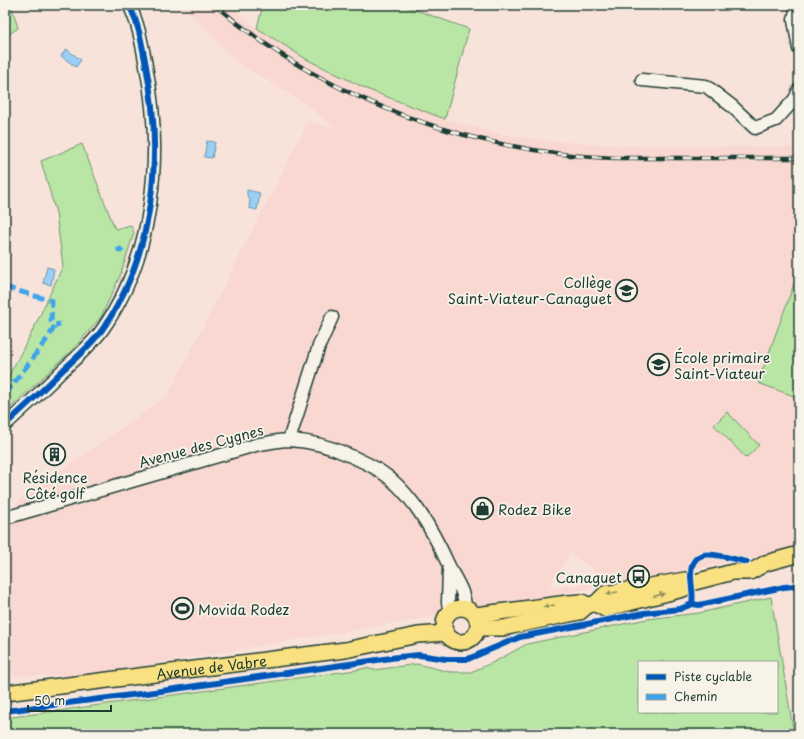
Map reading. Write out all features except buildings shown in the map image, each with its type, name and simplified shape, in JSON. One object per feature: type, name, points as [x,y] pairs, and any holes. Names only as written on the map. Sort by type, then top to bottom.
[{"type":"main road","name":"Avenue de Vabre","points":[[5,693],[345,650],[418,636],[447,622],[457,608],[473,617],[503,628],[580,612],[605,594],[685,580],[691,583],[733,572],[747,562],[766,563],[799,554]]},
{"type":"main road","points":[[447,622],[455,642],[461,643],[472,639],[473,617]]},
{"type":"street","points":[[5,425],[85,350],[101,331],[124,291],[142,240],[149,211],[154,162],[154,122],[150,86],[137,21],[129,5]]},
{"type":"street","points":[[796,5],[794,20],[799,49]]},
{"type":"street","points":[[642,80],[706,86],[734,107],[755,128],[776,120],[795,99],[799,90]]},
{"type":"street","points":[[289,440],[319,346],[332,317]]},
{"type":"street","name":"Avenue des Cygnes","points":[[5,518],[220,454],[259,444],[289,440],[338,450],[376,468],[397,485],[425,520],[440,544],[449,568],[458,582],[473,617]]},
{"type":"street","name":"Avenue des Cygnes","points":[[447,622],[449,568]]},
{"type":"shaded area","points":[[182,5],[229,5],[257,28],[306,59],[369,90],[445,119],[504,135],[550,141],[630,146],[799,147],[799,549],[490,607],[89,675],[5,676],[5,528],[19,500],[168,395],[308,122],[335,127],[301,101],[237,62]],"holes":[[[570,553],[608,580],[548,589]]]},
{"type":"green space","points":[[5,5],[11,5],[18,28],[5,37]]},
{"type":"green space","points":[[263,5],[402,5],[469,29],[445,119],[369,90],[306,59],[257,28]]},
{"type":"green space","points":[[82,144],[115,229],[131,225],[134,233],[120,276],[101,317],[74,348],[5,413],[5,383],[34,328],[63,266],[56,213],[41,161]]},
{"type":"green space","points":[[799,270],[799,398],[758,383]]},
{"type":"green space","points":[[727,412],[759,445],[746,458],[714,425]]},
{"type":"green space","points":[[771,597],[794,734],[5,734],[5,718],[366,668],[374,670],[417,664],[450,672],[471,672],[496,661],[527,644],[647,619],[699,613]]},
{"type":"water","points":[[66,49],[81,60],[76,67],[61,56]]},
{"type":"water","points":[[207,141],[215,142],[212,158],[204,157]]},
{"type":"water","points":[[247,190],[260,193],[257,210],[249,208],[250,200],[247,195]]},
{"type":"water","points":[[47,267],[54,269],[51,285],[43,283]]},
{"type":"railway","points":[[215,5],[252,35],[292,61],[334,85],[378,105],[423,122],[469,136],[515,147],[590,157],[799,158]]},
{"type":"marked path","points":[[117,251],[120,249],[123,252]]},
{"type":"marked path","points":[[5,287],[52,301],[51,321],[55,325],[60,324]]},
{"type":"marked path","points":[[5,395],[50,335],[55,325]]},
{"type":"cycle path","points":[[5,425],[84,351],[102,330],[120,301],[134,269],[144,236],[154,168],[154,133],[151,99],[143,50],[138,27],[129,5]]},
{"type":"cycle path","points":[[692,604],[693,597],[691,576],[692,565],[696,558],[702,555],[710,554],[747,562]]},
{"type":"cycle path","points":[[5,711],[147,693],[398,657],[419,655],[446,659],[468,659],[520,637],[644,613],[680,609],[692,604],[699,605],[784,587],[794,586],[799,592]]},
{"type":"place","name":"Collège Saint-Viateur-Canaguet","points":[[627,290]]},
{"type":"place","name":"École primaire Saint-Viateur","points":[[658,365]]},
{"type":"place","name":"Résidence Côté golf","points":[[55,455]]},
{"type":"place","name":"Rodez Bike","points":[[482,509]]},
{"type":"place","name":"Canaguet","points":[[638,577]]},
{"type":"place","name":"Movida Rodez","points":[[183,609]]}]
